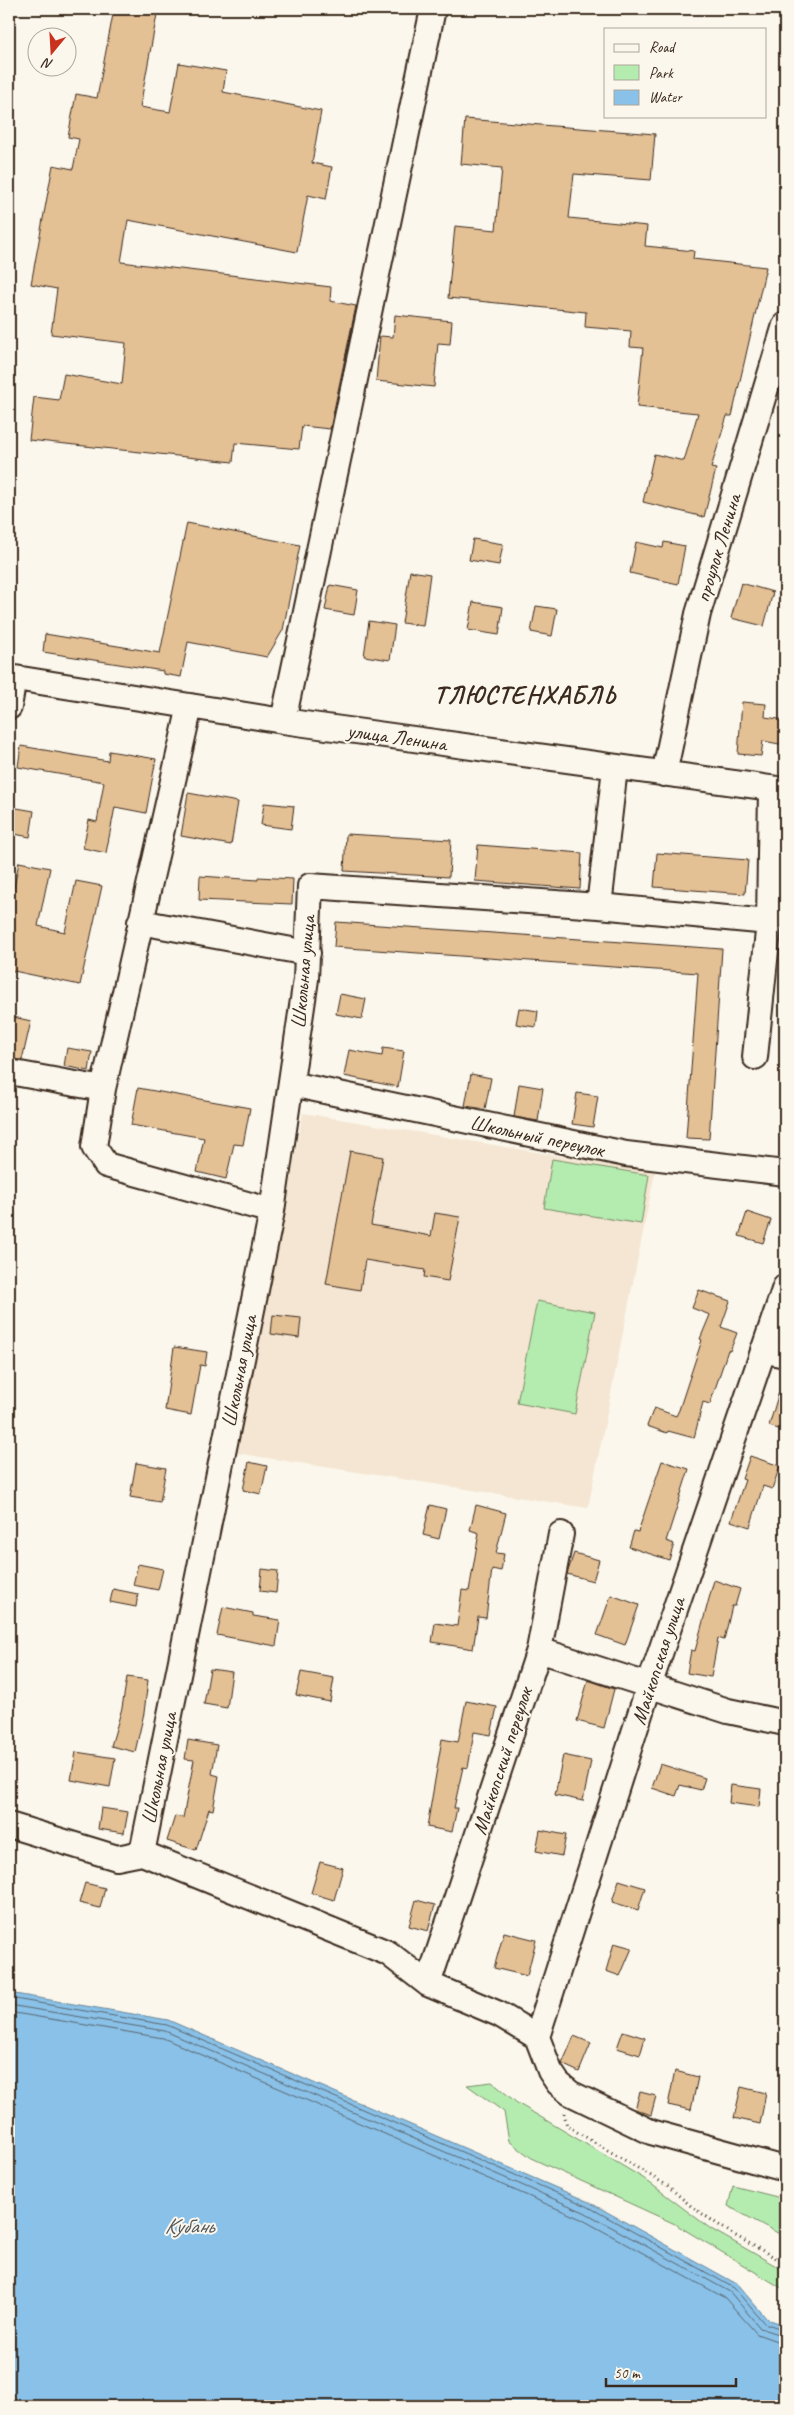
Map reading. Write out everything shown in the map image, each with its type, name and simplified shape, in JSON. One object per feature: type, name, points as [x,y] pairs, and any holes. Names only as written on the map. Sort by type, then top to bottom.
[{"type":"street","points":[[283,721],[433,9]]},
{"type":"street","name":"проулок Ленина","points":[[664,774],[698,614],[785,325]]},
{"type":"street","points":[[9,706],[12,678]]},
{"type":"street","name":"улица Ленина","points":[[12,678],[283,721],[778,789]]},
{"type":"street","points":[[190,706],[140,922],[104,1089],[94,1146],[106,1166],[272,1211]]},
{"type":"street","points":[[615,768],[599,906],[769,922]]},
{"type":"street","points":[[756,1057],[769,922],[778,789]]},
{"type":"street","name":"Школьная улица","points":[[142,1853],[272,1211],[308,954],[310,886],[599,906]]},
{"type":"street","points":[[140,922],[308,954]]},
{"type":"street","points":[[9,1072],[104,1089]]},
{"type":"street","name":"Школьный переулок","points":[[291,1084],[626,1154],[785,1173]]},
{"type":"street","name":"Майкопская улица","points":[[537,2036],[649,1686],[774,1352],[785,1287]]},
{"type":"street","name":"Майкопский переулок","points":[[428,1984],[539,1650],[561,1534]]},
{"type":"street","points":[[539,1650],[728,1711],[785,1723]]},
{"type":"street","points":[[9,1826],[117,1858],[142,1853],[388,1953],[428,1984],[499,2014],[537,2036],[550,2071],[558,2084],[570,2093],[651,2132],[785,2169]]},
{"type":"path","points":[[558,2084],[566,2126],[668,2186],[692,2207],[734,2235],[785,2263]]},
{"type":"shaded area","points":[[303,1113],[655,1172],[588,1508],[236,1453]]},
{"type":"green space","points":[[552,1159],[649,1175],[641,1224],[544,1208]]},
{"type":"green space","points":[[537,1301],[595,1312],[575,1414],[517,1403]]},
{"type":"green space","points":[[492,2082],[517,2103],[643,2178],[711,2229],[785,2271],[785,2290],[675,2224],[533,2159],[509,2141],[504,2112],[467,2085]]},
{"type":"green space","points":[[733,2186],[785,2199],[785,2237],[728,2206]]},
{"type":"water","name":"Кубань","points":[[9,1993],[168,2020],[589,2202],[737,2284],[767,2319],[785,2325],[785,2406],[9,2406]]},
{"type":"building","points":[[114,9],[158,9],[140,107],[170,112],[179,63],[226,71],[223,92],[321,111],[312,163],[332,167],[326,199],[308,195],[297,252],[128,220],[121,262],[331,287],[330,301],[356,306],[330,429],[302,426],[299,449],[235,443],[233,462],[29,440],[34,397],[59,400],[64,374],[122,384],[126,343],[51,334],[57,289],[31,284],[53,165],[73,169],[79,139],[68,137],[76,94],[97,98]]},
{"type":"building","points":[[465,119],[655,134],[651,180],[574,174],[569,218],[647,226],[645,246],[694,251],[693,259],[766,267],[732,416],[727,416],[711,468],[716,469],[704,517],[643,502],[654,454],[684,461],[698,413],[637,407],[643,348],[630,347],[631,331],[585,327],[586,312],[448,298],[455,226],[496,230],[502,168],[461,164]]},
{"type":"building","points":[[395,315],[452,321],[450,344],[438,343],[434,387],[376,381],[380,336],[393,337]]},
{"type":"building","points":[[187,523],[300,545],[283,630],[267,657],[188,642],[181,677],[163,674],[163,671],[43,652],[45,634],[160,653]]},
{"type":"building","points":[[473,539],[503,544],[499,565],[469,560]]},
{"type":"building","points":[[636,542],[663,548],[664,542],[685,546],[678,584],[630,573]]},
{"type":"building","points":[[410,571],[430,574],[423,626],[402,623]]},
{"type":"building","points":[[741,583],[773,592],[764,626],[731,618]]},
{"type":"building","points":[[330,585],[358,590],[354,615],[325,610]]},
{"type":"building","points":[[473,602],[503,607],[499,635],[468,630]]},
{"type":"building","points":[[536,606],[557,609],[552,636],[531,632]]},
{"type":"building","points":[[369,621],[395,625],[390,660],[364,656]]},
{"type":"building","points":[[742,702],[766,704],[765,717],[785,720],[785,745],[763,741],[761,756],[738,754]]},
{"type":"building","points":[[21,746],[108,761],[109,751],[156,759],[146,813],[115,807],[106,853],[83,848],[89,820],[97,822],[104,782],[18,767]]},
{"type":"building","points":[[188,793],[238,802],[231,845],[181,836]]},
{"type":"building","points":[[264,803],[294,806],[291,829],[261,825]]},
{"type":"building","points":[[11,807],[34,811],[30,837],[9,833]]},
{"type":"building","points":[[346,834],[451,840],[449,877],[344,871]]},
{"type":"building","points":[[478,845],[582,853],[580,889],[475,881]]},
{"type":"building","points":[[657,853],[748,860],[745,894],[654,887]]},
{"type":"building","points":[[19,862],[50,868],[38,926],[65,932],[76,881],[102,886],[80,985],[9,970],[9,913]]},
{"type":"building","points":[[200,876],[258,880],[258,877],[293,879],[292,904],[199,900]]},
{"type":"building","points":[[336,922],[722,949],[709,1139],[686,1138],[698,973],[334,947]]},
{"type":"building","points":[[340,994],[366,999],[362,1019],[336,1014]]},
{"type":"building","points":[[519,1008],[538,1011],[536,1027],[516,1024]]},
{"type":"building","points":[[9,1016],[31,1021],[22,1060],[9,1059]]},
{"type":"building","points":[[67,1048],[92,1052],[89,1071],[64,1066]]},
{"type":"building","points":[[383,1048],[404,1051],[398,1087],[344,1076],[349,1050],[382,1056]]},
{"type":"building","points":[[471,1074],[491,1078],[485,1109],[465,1106]]},
{"type":"building","points":[[519,1084],[543,1088],[538,1121],[514,1117]]},
{"type":"building","points":[[138,1088],[250,1108],[243,1145],[234,1144],[226,1179],[197,1172],[204,1138],[131,1125]]},
{"type":"building","points":[[577,1093],[598,1096],[593,1127],[572,1124]]},
{"type":"building","points":[[350,1151],[383,1157],[371,1225],[431,1236],[435,1213],[460,1217],[448,1281],[424,1277],[425,1270],[365,1260],[360,1290],[326,1284]]},
{"type":"building","points":[[747,1212],[771,1220],[763,1243],[739,1236]]},
{"type":"building","points":[[699,1290],[730,1301],[721,1327],[737,1333],[730,1351],[728,1350],[710,1404],[703,1402],[694,1438],[668,1431],[667,1433],[647,1426],[654,1408],[676,1416],[679,1410],[702,1340],[700,1339],[710,1315],[692,1308]]},
{"type":"building","points":[[273,1315],[301,1318],[299,1338],[271,1334]]},
{"type":"building","points":[[174,1347],[207,1352],[205,1366],[200,1365],[191,1415],[165,1410]]},
{"type":"building","points":[[782,1382],[785,1383],[785,1431],[769,1426]]},
{"type":"building","points":[[750,1456],[780,1466],[772,1489],[763,1486],[750,1527],[731,1521],[745,1480],[742,1479]]},
{"type":"building","points":[[662,1461],[689,1469],[666,1541],[674,1544],[669,1560],[629,1547],[634,1531],[638,1532]]},
{"type":"building","points":[[249,1462],[267,1466],[261,1494],[243,1490]]},
{"type":"building","points":[[136,1463],[166,1468],[160,1502],[130,1497]]},
{"type":"building","points":[[430,1505],[446,1509],[439,1539],[423,1535]]},
{"type":"building","points":[[476,1505],[506,1513],[496,1553],[504,1554],[501,1571],[492,1569],[486,1618],[478,1617],[473,1649],[432,1642],[435,1623],[457,1626],[462,1590],[469,1591],[479,1533],[470,1530]]},
{"type":"building","points":[[574,1553],[599,1560],[593,1581],[567,1574]]},
{"type":"building","points":[[138,1564],[163,1569],[158,1590],[133,1585]]},
{"type":"building","points":[[262,1569],[278,1571],[276,1593],[260,1591]]},
{"type":"building","points":[[714,1580],[740,1589],[735,1606],[732,1606],[724,1640],[718,1638],[711,1677],[687,1673],[691,1650],[695,1651]]},
{"type":"building","points":[[113,1589],[138,1594],[136,1607],[110,1602]]},
{"type":"building","points":[[611,1595],[639,1605],[625,1645],[597,1635]]},
{"type":"building","points":[[223,1607],[253,1613],[253,1616],[280,1620],[276,1646],[217,1635]]},
{"type":"building","points":[[210,1669],[232,1672],[227,1708],[204,1704]]},
{"type":"building","points":[[301,1672],[334,1678],[330,1702],[296,1695]]},
{"type":"building","points":[[127,1677],[148,1680],[144,1713],[135,1752],[111,1746],[122,1708]]},
{"type":"building","points":[[588,1680],[614,1689],[604,1728],[577,1721]]},
{"type":"building","points":[[466,1701],[497,1707],[491,1735],[474,1732],[468,1768],[463,1767],[454,1808],[457,1808],[452,1832],[427,1827],[442,1739],[458,1742]]},
{"type":"building","points":[[188,1740],[217,1745],[212,1774],[219,1776],[213,1810],[209,1809],[196,1850],[167,1841],[175,1816],[183,1818],[194,1760],[185,1759]]},
{"type":"building","points":[[76,1752],[115,1758],[110,1787],[71,1780]]},
{"type":"building","points":[[563,1755],[591,1761],[583,1801],[555,1795]]},
{"type":"building","points":[[660,1764],[705,1778],[701,1790],[680,1785],[676,1796],[652,1788]]},
{"type":"building","points":[[731,1785],[761,1789],[759,1807],[729,1803]]},
{"type":"building","points":[[101,1808],[128,1812],[124,1833],[98,1829]]},
{"type":"building","points":[[540,1830],[566,1835],[562,1856],[536,1851]]},
{"type":"building","points":[[320,1862],[343,1868],[334,1900],[311,1893]]},
{"type":"building","points":[[619,1880],[645,1888],[638,1910],[612,1902]]},
{"type":"building","points":[[85,1883],[105,1888],[100,1908],[79,1903]]},
{"type":"building","points":[[416,1900],[435,1905],[428,1931],[409,1926]]},
{"type":"building","points":[[504,1932],[536,1940],[527,1976],[494,1968]]},
{"type":"building","points":[[614,1943],[632,1948],[620,1976],[606,1971]]},
{"type":"building","points":[[623,2031],[645,2038],[640,2055],[617,2048]]},
{"type":"building","points":[[574,2036],[591,2043],[579,2072],[562,2064]]},
{"type":"building","points":[[675,2071],[698,2077],[691,2110],[668,2105]]},
{"type":"building","points":[[741,2087],[766,2093],[760,2124],[734,2118]]},
{"type":"building","points":[[640,2092],[656,2096],[651,2115],[635,2109]]},
{"type":"district","name":"ТЛЮСТЕНХАБЛЬ","points":[[525,694]]}]
